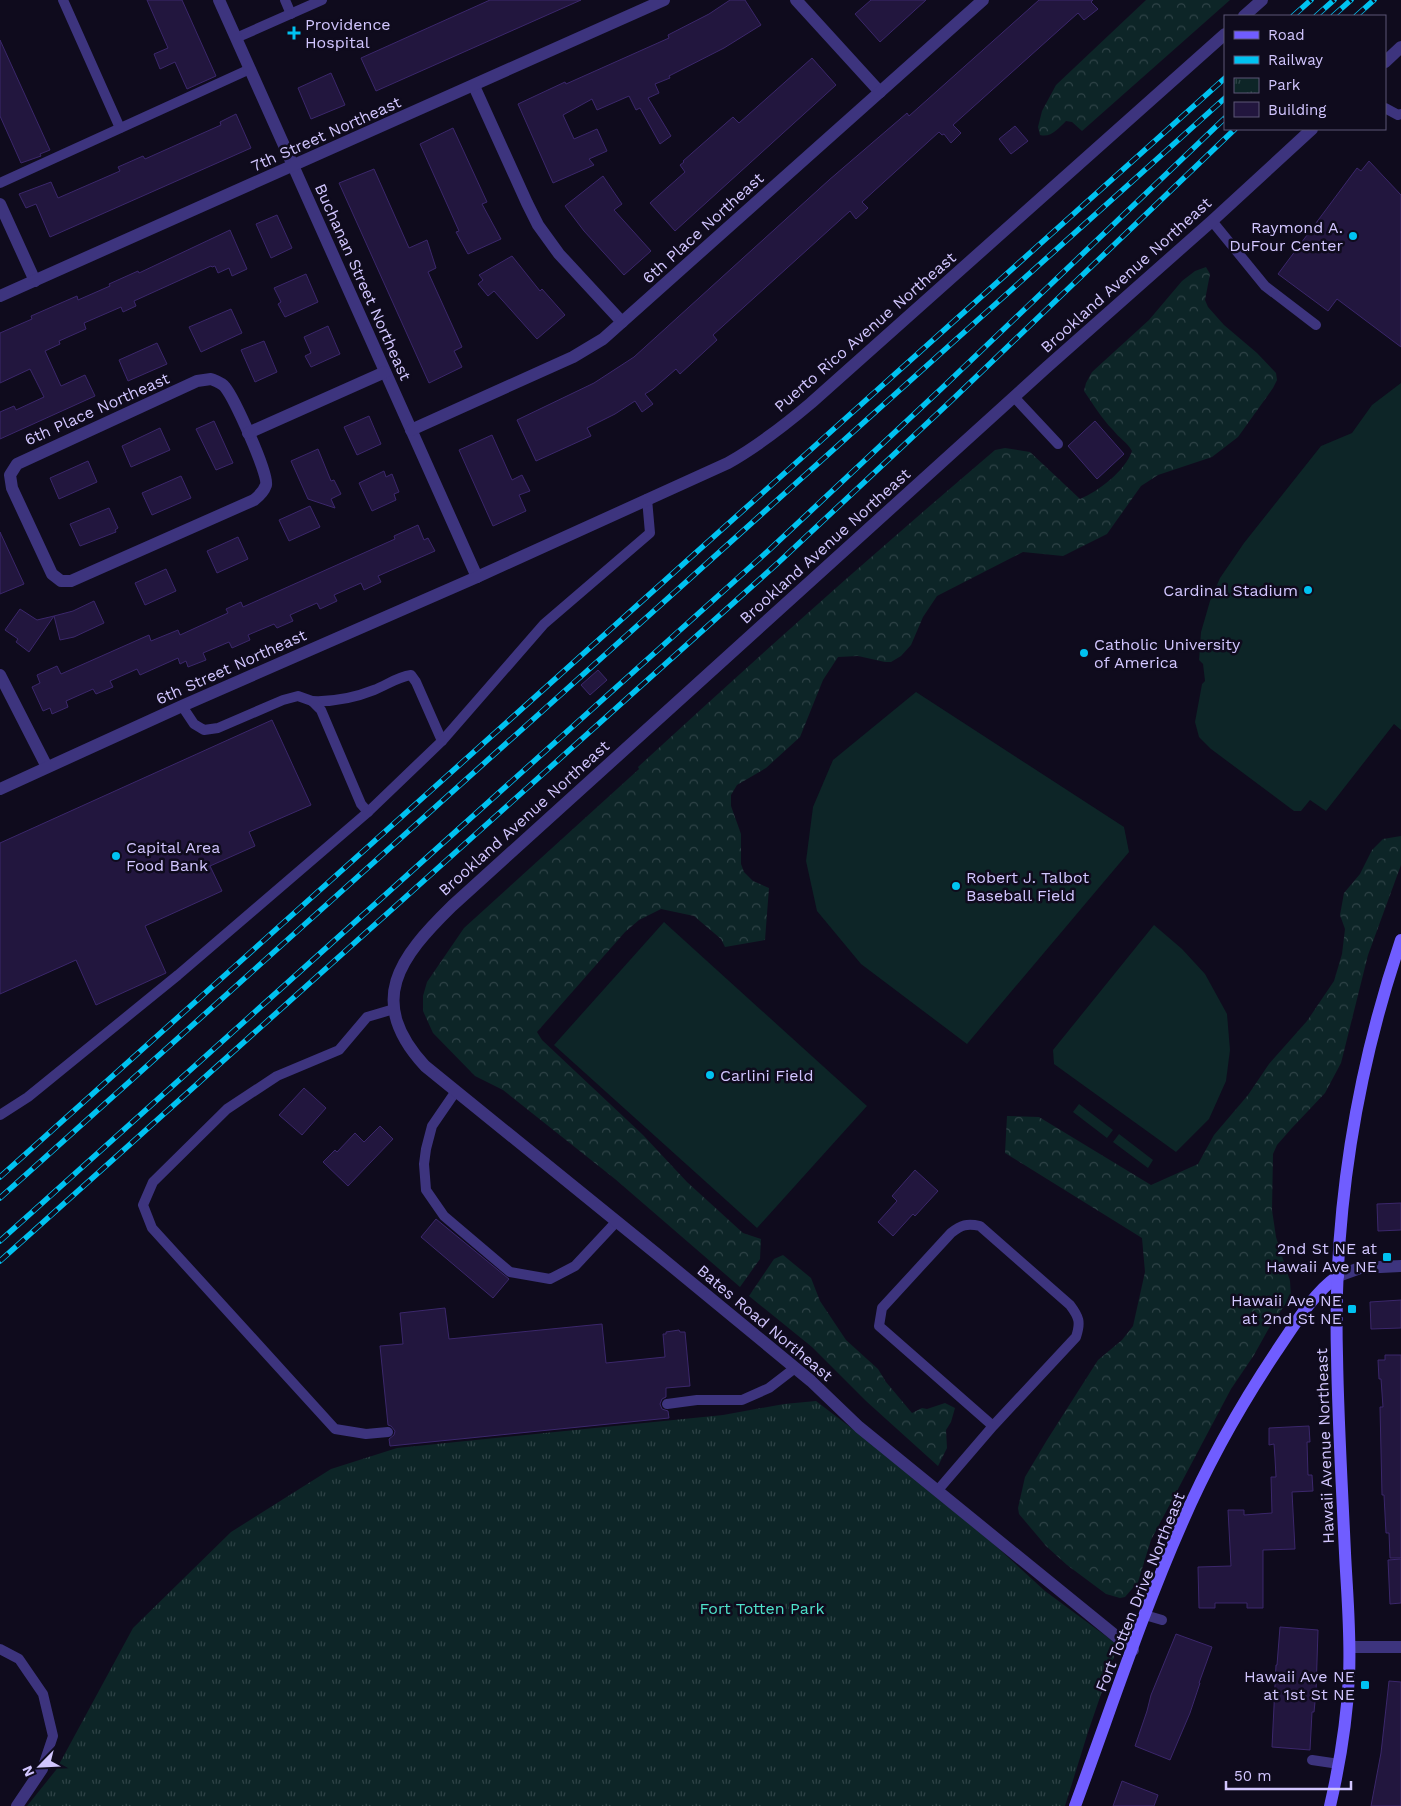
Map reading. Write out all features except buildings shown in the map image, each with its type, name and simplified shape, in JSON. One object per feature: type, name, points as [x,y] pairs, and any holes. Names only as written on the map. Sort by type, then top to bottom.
[{"type":"street","name":"Buchanan Street Northeast","points":[[219,0],[477,577]]},
{"type":"street","name":"7th Street Northeast","points":[[0,296],[664,0]]},
{"type":"street","points":[[796,0],[880,92]]},
{"type":"street","name":"6th Place Northeast","points":[[411,430],[573,357],[603,339],[983,0]]},
{"type":"street","points":[[1245,15],[1262,0]]},
{"type":"street","name":"Puerto Rico Avenue Northeast","points":[[477,577],[728,463],[774,434],[812,403],[1224,35]]},
{"type":"street","points":[[1386,61],[1401,47]]},
{"type":"street","points":[[474,86],[526,203],[541,230],[559,254],[622,322]]},
{"type":"street","name":"Brookland Avenue Northeast","points":[[394,1009],[393,991],[404,962],[415,945],[447,911],[1311,130]]},
{"type":"street","points":[[0,204],[35,281]]},
{"type":"street","points":[[248,433],[385,372]]},
{"type":"street","name":"6th Place Northeast","points":[[212,379],[224,385],[248,433],[266,473],[266,485],[260,495],[254,500],[72,580],[61,580],[52,574],[12,488],[10,475],[17,464],[197,381],[212,379]]},
{"type":"street","name":"6th Street Northeast","points":[[0,789],[182,706],[477,577]]},
{"type":"street","points":[[0,675],[47,768]]},
{"type":"street","name":"Hawaii Avenue Northeast","points":[[1330,1806],[1339,1764],[1346,1714],[1350,1647],[1338,1407],[1336,1326],[1338,1276],[1346,1182],[1358,1102],[1376,1024],[1401,940]]},
{"type":"street","name":"Bates Road Northeast","points":[[394,1009],[400,1030],[413,1052],[425,1066],[795,1368],[859,1427],[1132,1650]]},
{"type":"street","points":[[1338,1276],[1360,1268],[1401,1266]]},
{"type":"street","name":"Fort Totten Drive Northeast","points":[[1075,1806],[1145,1615],[1182,1523],[1227,1431],[1256,1382],[1292,1330],[1323,1288],[1338,1276]]},
{"type":"street","points":[[1350,1647],[1401,1647]]},
{"type":"street","points":[[17,1806],[42,1769]]},
{"type":"lane","points":[[64,0],[120,128]]},
{"type":"lane","points":[[285,0],[291,14]]},
{"type":"lane","points":[[236,38],[322,0]]},
{"type":"lane","points":[[0,183],[250,69]]},
{"type":"lane","points":[[1386,108],[1401,114]]},
{"type":"lane","points":[[1212,221],[1265,286],[1316,325]]},
{"type":"lane","points":[[1014,397],[1058,444]]},
{"type":"lane","points":[[0,1115],[28,1097],[178,975],[368,812],[442,741],[544,624],[650,533],[648,499]]},
{"type":"lane","points":[[182,706],[194,724],[204,730],[218,728],[283,700],[298,696],[312,701],[328,702],[347,699],[374,690],[403,676],[411,675],[416,682],[442,741]]},
{"type":"lane","points":[[312,701],[321,710],[361,804],[368,812]]},
{"type":"lane","points":[[388,1432],[366,1434],[334,1429],[152,1228],[143,1205],[153,1182],[227,1109],[277,1076],[338,1050],[366,1017],[394,1009]]},
{"type":"lane","points":[[456,1091],[432,1126],[424,1164],[426,1190],[444,1216],[510,1272],[550,1279],[575,1266],[617,1221]]},
{"type":"lane","points":[[938,1490],[993,1426],[1076,1337],[1080,1325],[1077,1314],[1070,1305],[980,1226],[962,1225],[951,1232],[882,1308],[879,1326],[993,1426]]},
{"type":"lane","points":[[667,1404],[697,1400],[742,1400],[769,1388],[795,1368]]},
{"type":"lane","points":[[1145,1615],[1162,1620]]},
{"type":"lane","points":[[0,1649],[19,1659],[43,1694],[53,1736],[42,1769]]},
{"type":"lane","points":[[1312,1760],[1339,1764]]},
{"type":"green space","points":[[1146,0],[1230,0],[1082,131],[1072,122],[1066,121],[1051,134],[1040,135],[1038,127],[1042,111],[1056,85]]},
{"type":"green space","points":[[1206,267],[1210,274],[1205,300],[1208,307],[1224,325],[1257,353],[1276,373],[1277,380],[1273,388],[1238,437],[1212,457],[1158,475],[1141,486],[1107,534],[1063,556],[1023,552],[937,596],[923,617],[911,645],[901,656],[891,662],[858,656],[838,657],[823,680],[800,737],[766,768],[737,785],[731,795],[731,806],[741,834],[741,864],[744,872],[753,881],[769,888],[765,940],[725,947],[721,939],[694,916],[661,909],[639,920],[625,932],[537,1032],[542,1040],[643,1135],[687,1182],[743,1233],[761,1239],[760,1259],[740,1287],[615,1179],[503,1090],[475,1076],[433,1033],[423,1011],[423,996],[427,982],[464,928],[639,769],[638,767],[770,646],[995,450],[1005,448],[1030,452],[1080,499],[1110,480],[1124,466],[1132,451],[1094,406],[1084,391],[1086,383],[1092,372],[1149,320],[1182,281],[1195,271]]},
{"type":"green space","name":"Cardinal Stadium","points":[[1401,383],[1401,730],[1394,724],[1326,811],[1310,800],[1301,811],[1294,811],[1211,749],[1199,737],[1195,722],[1202,684],[1205,681],[1203,664],[1199,660],[1201,632],[1210,601],[1220,578],[1244,543],[1321,446],[1352,433],[1372,405]]},
{"type":"green space","name":"Robert J. Talbot Baseball Field","points":[[916,692],[1124,827],[1129,852],[967,1044],[861,964],[817,911],[806,861],[813,807],[833,760]]},
{"type":"green space","points":[[1401,836],[1401,865],[1368,955],[1341,1063],[1325,1093],[1277,1145],[1273,1154],[1272,1210],[1276,1237],[1290,1281],[1291,1296],[1231,1389],[1151,1540],[1138,1582],[1125,1597],[1120,1598],[1106,1594],[1067,1565],[1046,1546],[1019,1514],[1018,1508],[1025,1477],[1047,1440],[1098,1360],[1122,1340],[1133,1326],[1145,1272],[1142,1238],[1005,1153],[1007,1116],[1039,1117],[1151,1185],[1198,1164],[1214,1135],[1248,1095],[1269,1064],[1307,1021],[1334,981],[1342,954],[1345,929],[1340,915],[1344,893],[1360,874],[1372,850],[1383,839]]},
{"type":"green space","name":"Carlini Field","points":[[664,922],[867,1106],[757,1228],[554,1045]]},
{"type":"green space","points":[[1154,925],[1182,949],[1205,974],[1227,1014],[1230,1050],[1226,1081],[1209,1119],[1176,1152],[1054,1064],[1053,1050]]},
{"type":"green space","points":[[1079,1104],[1113,1130],[1107,1138],[1073,1112]]},
{"type":"green space","points":[[1119,1134],[1153,1160],[1148,1168],[1113,1142]]},
{"type":"green space","points":[[783,1255],[811,1278],[820,1301],[846,1340],[878,1369],[886,1382],[912,1413],[922,1408],[927,1409],[945,1403],[955,1408],[951,1422],[946,1430],[947,1448],[938,1466],[866,1401],[812,1347],[749,1296],[774,1259]]},
{"type":"green space","name":"Fort Totten Park","points":[[816,1401],[888,1456],[997,1547],[1045,1591],[1118,1645],[1065,1806],[27,1806],[56,1770],[133,1628],[231,1532],[331,1469],[397,1448],[723,1415],[784,1404]]},
{"type":"railway","points":[[1294,15],[1311,0]]},
{"type":"railway","points":[[1317,15],[1334,0]]},
{"type":"railway","points":[[1334,15],[1351,0]]},
{"type":"railway","points":[[1357,15],[1374,0]]},
{"type":"railway","points":[[0,1177],[1224,79]]},
{"type":"railway","points":[[0,1198],[1224,99]]},
{"type":"railway","points":[[0,1241],[768,551],[1224,119]]},
{"type":"railway","points":[[0,1261],[779,562],[952,400],[1234,130]]},
{"type":"place","name":"Providence Hospital","points":[[294,33]]},
{"type":"place","name":"Raymond A. DuFour Center","points":[[1353,236]]},
{"type":"place","name":"Cardinal Stadium","points":[[1308,590]]},
{"type":"place","name":"Catholic University of America","points":[[1084,653]]},
{"type":"place","name":"Capital Area Food Bank","points":[[116,856]]},
{"type":"place","name":"Robert J. Talbot Baseball Field","points":[[956,886]]},
{"type":"place","name":"Carlini Field","points":[[710,1075]]},
{"type":"place","name":"2nd St NE at Hawaii Ave NE","points":[[1387,1257]]},
{"type":"place","name":"Hawaii Ave NE at 2nd St NE","points":[[1352,1309]]},
{"type":"place","name":"Hawaii Ave NE at 1st St NE","points":[[1365,1685]]}]
